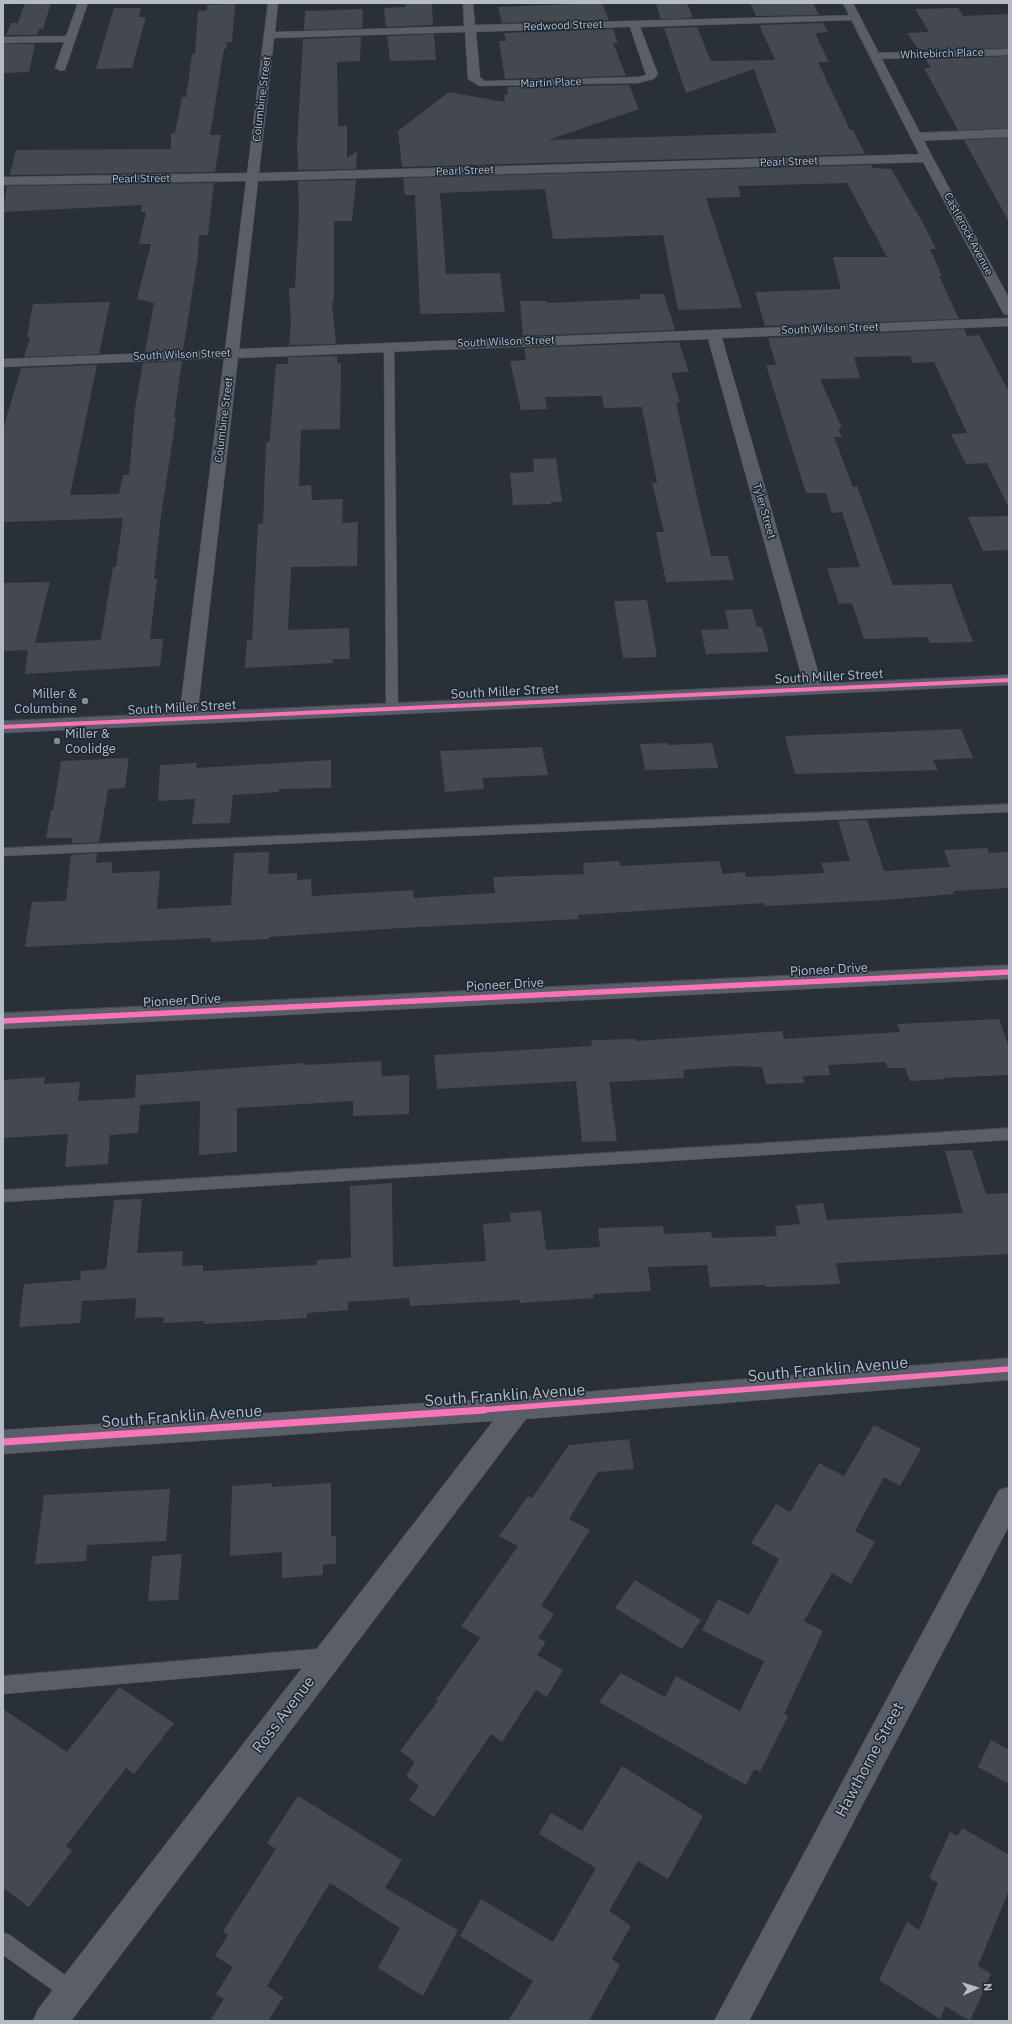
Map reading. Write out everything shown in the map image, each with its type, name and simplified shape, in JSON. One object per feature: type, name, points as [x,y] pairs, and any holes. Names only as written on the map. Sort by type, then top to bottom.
[{"type":"street","points":[[61,68],[83,3]]},
{"type":"street","name":"Columbine Street","points":[[188,718],[273,3]]},
{"type":"street","name":"Martin Place","points":[[468,3],[474,80],[490,85],[638,80],[650,77],[652,74],[634,24]]},
{"type":"street","points":[[848,3],[916,136],[1009,133]]},
{"type":"street","name":"Redwood Street","points":[[270,35],[855,17]]},
{"type":"street","points":[[3,40],[71,38]]},
{"type":"street","name":"Whitebirch Place","points":[[875,56],[1009,52]]},
{"type":"street","name":"Castlerock Avenue","points":[[916,136],[1009,311]]},
{"type":"street","name":"Pearl Street","points":[[3,181],[253,177],[927,158]]},
{"type":"street","name":"South Wilson Street","points":[[3,362],[1009,322]]},
{"type":"street","name":"Tyler Street","points":[[714,334],[814,689]]},
{"type":"street","name":"South Miller Street","points":[[3,729],[188,718],[1009,680]]},
{"type":"street","name":"Pioneer Drive","points":[[3,1021],[1009,972]]},
{"type":"street","name":"South Franklin Avenue","points":[[3,1442],[519,1408],[1009,1369]]},
{"type":"street","name":"Ross Avenue","points":[[50,2021],[519,1408]]},
{"type":"street","name":"Hawthorne Street","points":[[731,2021],[1009,1499]]},
{"type":"lane","points":[[389,347],[392,709]]},
{"type":"lane","points":[[3,852],[1009,808]]},
{"type":"lane","points":[[3,1196],[1009,1134]]},
{"type":"lane","points":[[3,1686],[329,1657]]},
{"type":"lane","points":[[3,1942],[72,1992]]},
{"type":"building","points":[[25,3],[51,3],[43,29],[39,29],[37,35],[6,35],[11,23],[18,23]]},
{"type":"building","points":[[432,3],[433,25],[386,27],[384,8],[406,7],[406,4]]},
{"type":"building","points":[[602,3],[609,20],[502,23],[498,7]]},
{"type":"building","points":[[656,3],[687,3],[693,18],[661,19]]},
{"type":"building","points":[[750,3],[813,3],[819,15],[756,16]]},
{"type":"building","points":[[235,4],[232,42],[227,42],[226,49],[224,49],[210,135],[221,135],[215,172],[10,175],[16,150],[171,149],[171,133],[175,133],[182,97],[186,97],[192,54],[195,54],[198,11],[207,10],[207,5]]},
{"type":"building","points":[[114,8],[141,8],[139,17],[146,17],[132,68],[96,69]]},
{"type":"building","points":[[958,8],[963,16],[1009,14],[1009,48],[919,50],[907,33],[929,32],[915,9]]},
{"type":"building","points":[[363,9],[362,28],[304,30],[305,11]]},
{"type":"building","points":[[823,23],[828,32],[815,33],[829,62],[818,62],[850,130],[853,130],[865,154],[402,167],[398,131],[449,92],[505,102],[504,95],[508,94],[507,87],[629,85],[639,109],[548,140],[777,133],[754,69],[686,93],[664,28],[697,27],[711,61],[775,60],[759,25]]},
{"type":"building","points":[[613,29],[618,43],[613,43],[626,76],[505,79],[499,41],[506,41],[504,33]]},
{"type":"building","points":[[434,34],[436,60],[390,61],[387,36]]},
{"type":"building","points":[[361,37],[360,61],[337,62],[338,126],[347,126],[347,158],[357,151],[356,169],[298,170],[297,145],[303,39]]},
{"type":"building","points":[[3,44],[35,44],[29,72],[3,73]]},
{"type":"building","points":[[1009,56],[1009,128],[958,130],[924,68],[931,68],[925,59]]},
{"type":"building","points":[[1009,138],[1009,222],[964,140]]},
{"type":"building","points":[[871,165],[872,168],[891,169],[923,223],[936,249],[930,249],[942,276],[939,276],[959,319],[765,326],[755,292],[841,289],[833,257],[887,257],[847,183],[738,186],[741,197],[706,198],[742,308],[678,310],[663,235],[553,239],[545,189],[440,193],[446,274],[500,273],[505,312],[420,314],[415,195],[405,195],[403,178]]},
{"type":"building","points":[[356,180],[352,221],[334,221],[334,302],[332,303],[336,344],[289,345],[291,323],[289,288],[295,288],[299,213],[298,181]]},
{"type":"building","points":[[214,183],[208,235],[199,235],[198,257],[183,350],[145,352],[154,303],[137,299],[151,244],[139,244],[146,212],[141,212],[142,205],[3,212],[7,186]]},
{"type":"building","points":[[639,294],[664,294],[675,330],[523,336],[520,301],[546,301],[547,303],[640,299]]},
{"type":"building","points":[[110,302],[99,354],[24,357],[30,337],[27,337],[33,304]]},
{"type":"building","points":[[964,329],[967,336],[979,335],[1009,392],[1009,508],[987,463],[966,464],[951,434],[967,433],[934,362],[913,363],[910,356],[854,357],[860,378],[820,379],[842,428],[838,428],[842,437],[834,437],[853,487],[857,486],[893,585],[951,584],[973,642],[930,643],[928,637],[864,639],[852,603],[839,604],[827,568],[860,567],[842,512],[832,513],[826,493],[806,493],[766,365],[776,365],[768,338]]},
{"type":"building","points":[[679,342],[689,372],[671,373],[680,402],[676,402],[698,501],[711,556],[728,556],[734,580],[666,582],[656,532],[664,532],[652,483],[657,483],[642,407],[604,408],[602,396],[545,397],[547,409],[521,410],[510,361],[526,360],[524,348]]},
{"type":"building","points":[[337,356],[337,363],[341,363],[340,429],[301,430],[299,486],[311,485],[312,500],[343,499],[342,523],[358,522],[357,566],[291,567],[288,630],[349,628],[350,659],[333,659],[333,663],[245,668],[247,640],[252,640],[258,524],[263,523],[266,443],[269,442],[270,436],[276,364],[288,364],[288,357]]},
{"type":"building","points":[[182,361],[174,418],[176,418],[161,516],[154,579],[157,579],[150,639],[163,639],[160,666],[25,674],[28,650],[3,651],[3,583],[50,582],[35,643],[101,640],[113,567],[116,567],[123,518],[3,522],[3,429],[21,368],[97,365],[70,495],[119,494],[123,475],[129,475],[135,408],[143,363]]},
{"type":"building","points":[[556,458],[562,502],[551,502],[551,504],[513,505],[510,473],[534,472],[533,459]]},
{"type":"building","points":[[1009,516],[1009,550],[983,551],[968,517]]},
{"type":"building","points":[[647,600],[657,657],[623,658],[614,601]]},
{"type":"building","points":[[752,609],[757,627],[762,627],[769,652],[706,654],[701,630],[729,629],[725,610]]},
{"type":"building","points":[[961,729],[973,758],[933,760],[938,770],[795,774],[785,736]]},
{"type":"building","points":[[667,743],[668,745],[712,743],[718,768],[645,770],[640,744]]},
{"type":"building","points":[[542,747],[548,775],[482,778],[484,789],[445,792],[440,751]]},
{"type":"building","points":[[129,758],[125,788],[108,789],[99,842],[72,843],[72,838],[46,838],[51,810],[53,810],[61,761]]},
{"type":"building","points":[[331,760],[331,788],[279,789],[279,792],[233,795],[230,823],[192,824],[195,799],[158,801],[160,765],[197,763],[196,768]]},
{"type":"building","points":[[867,820],[884,871],[950,867],[944,850],[987,848],[989,853],[1009,852],[1009,888],[953,891],[954,894],[885,900],[765,906],[764,903],[578,915],[579,919],[401,928],[269,937],[269,939],[211,942],[211,938],[25,947],[32,902],[66,901],[71,855],[97,853],[96,863],[112,862],[112,873],[160,871],[157,909],[231,905],[234,853],[269,852],[268,874],[297,873],[297,880],[311,879],[312,896],[413,890],[414,898],[495,893],[493,877],[584,874],[583,863],[619,861],[620,866],[719,861],[723,874],[745,872],[746,877],[825,873],[821,863],[850,861],[838,821]]},
{"type":"building","points":[[999,1019],[1009,1048],[1009,1075],[910,1081],[905,1068],[888,1068],[885,1062],[828,1065],[830,1075],[803,1076],[804,1083],[766,1084],[762,1067],[736,1066],[683,1070],[684,1078],[609,1082],[617,1141],[582,1142],[576,1081],[437,1089],[434,1055],[592,1046],[591,1040],[636,1039],[636,1041],[782,1031],[784,1039],[900,1032],[897,1024]]},
{"type":"building","points":[[381,1061],[382,1076],[409,1075],[409,1114],[353,1116],[353,1101],[237,1108],[237,1152],[199,1155],[200,1101],[140,1105],[138,1133],[110,1135],[108,1164],[65,1167],[68,1134],[3,1138],[3,1080],[45,1077],[44,1084],[80,1082],[78,1101],[135,1098],[136,1075],[305,1063],[305,1065]]},
{"type":"building","points":[[972,1150],[986,1194],[1009,1193],[1009,1254],[836,1263],[840,1284],[766,1287],[765,1285],[710,1287],[707,1265],[648,1267],[651,1291],[593,1294],[594,1298],[520,1303],[520,1300],[410,1306],[409,1298],[348,1302],[348,1310],[307,1313],[307,1318],[204,1324],[205,1321],[163,1323],[164,1317],[135,1318],[136,1298],[82,1301],[80,1323],[19,1327],[24,1284],[80,1280],[81,1271],[106,1269],[114,1200],[142,1199],[137,1253],[183,1251],[182,1266],[203,1265],[203,1271],[317,1265],[317,1260],[351,1258],[350,1186],[392,1183],[393,1267],[486,1261],[483,1224],[511,1222],[510,1213],[541,1211],[546,1250],[600,1247],[598,1228],[663,1226],[664,1234],[711,1232],[712,1238],[777,1236],[775,1226],[800,1224],[796,1205],[823,1203],[827,1220],[963,1213],[945,1151]]},
{"type":"building","points":[[874,1425],[921,1449],[900,1486],[884,1477],[855,1531],[875,1542],[851,1584],[832,1573],[804,1621],[823,1631],[784,1714],[788,1716],[760,1772],[754,1769],[746,1785],[599,1702],[621,1673],[665,1697],[676,1676],[740,1711],[764,1661],[702,1630],[718,1599],[749,1615],[779,1559],[751,1543],[776,1504],[790,1512],[819,1463],[844,1476]]},
{"type":"building","points":[[629,1439],[634,1469],[598,1472],[569,1519],[590,1530],[541,1606],[554,1614],[538,1638],[546,1642],[537,1655],[563,1670],[547,1697],[536,1690],[502,1742],[491,1734],[434,1817],[409,1800],[419,1786],[406,1776],[415,1762],[400,1751],[438,1701],[436,1700],[480,1638],[461,1626],[518,1546],[499,1536],[528,1496],[532,1498],[569,1445]]},
{"type":"building","points":[[272,1483],[272,1487],[331,1483],[331,1536],[336,1536],[336,1564],[323,1565],[323,1575],[282,1578],[282,1552],[230,1556],[232,1486]]},
{"type":"building","points":[[170,1489],[166,1541],[87,1545],[86,1561],[35,1564],[44,1495]]},
{"type":"building","points":[[182,1554],[178,1600],[148,1601],[152,1556]]},
{"type":"building","points":[[635,1580],[701,1620],[682,1649],[615,1608]]},
{"type":"building","points":[[119,1687],[174,1723],[134,1774],[126,1768],[66,1846],[72,1851],[29,1907],[3,1888],[3,1709],[67,1752]]},
{"type":"building","points":[[991,1740],[1009,1750],[1009,1784],[978,1767]]},
{"type":"building","points":[[622,1766],[703,1816],[668,1879],[638,1861],[609,1911],[631,1926],[612,1959],[620,1965],[589,2021],[508,2021],[533,1981],[460,1936],[481,1899],[553,1942],[596,1868],[539,1834],[551,1813],[582,1831]]},
{"type":"building","points":[[298,1796],[402,1860],[385,1888],[458,1930],[423,1996],[378,1968],[400,1928],[330,1883],[267,1986],[283,1997],[268,2021],[210,2021],[224,1999],[216,1994],[233,1967],[215,1956],[228,1935],[223,1931],[276,1849],[267,1843]]},
{"type":"building","points":[[962,1828],[1009,1855],[1009,1890],[978,1966],[991,1974],[970,2021],[945,2006],[940,2019],[879,1980],[907,1922],[919,1930],[938,1883],[929,1878],[950,1832],[958,1836]]},
{"type":"cycle path","points":[[3,727],[1009,680]]},
{"type":"cycle path","points":[[3,1021],[1009,972]]},
{"type":"cycle path","points":[[3,1442],[519,1408],[1009,1369]]},
{"type":"place","name":"Miller & Columbine","points":[[85,701]]},
{"type":"place","name":"Miller & Coolidge","points":[[57,741]]}]
